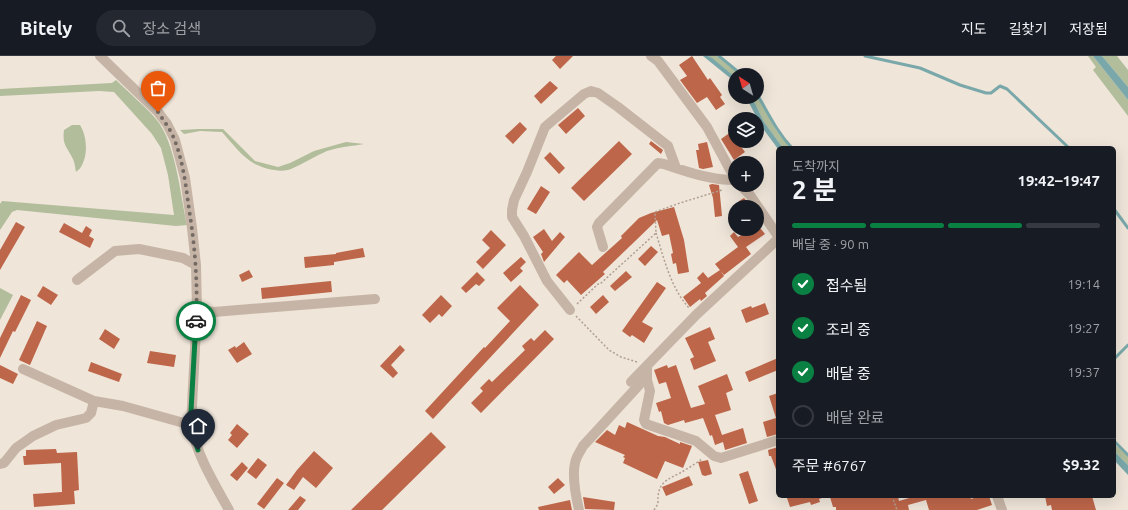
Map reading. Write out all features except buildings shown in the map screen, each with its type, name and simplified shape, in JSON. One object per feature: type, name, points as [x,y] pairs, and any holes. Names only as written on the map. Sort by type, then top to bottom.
[{"type":"street","points":[[100,56],[158,112],[167,124],[175,140],[185,178],[196,265],[197,310],[191,425],[194,440],[205,466],[229,510]]},
{"type":"street","points":[[652,56],[658,61],[707,127],[728,167]]},
{"type":"street","points":[[570,310],[547,281],[524,236],[512,217],[514,200],[545,127],[584,94],[591,91],[598,93],[668,146],[676,168]]},
{"type":"street","points":[[603,247],[597,227],[599,223],[658,163],[702,176],[728,180]]},
{"type":"street","points":[[747,192],[776,233]]},
{"type":"street","points":[[631,382],[696,315],[776,242]]},
{"type":"street","points":[[77,280],[115,250],[139,249],[183,258],[196,265]]},
{"type":"street","points":[[197,310],[214,312],[375,299]]},
{"type":"street","points":[[646,366],[647,380],[650,391],[644,420],[646,424],[696,441],[712,454],[721,458],[776,441]]},
{"type":"street","points":[[579,510],[574,478],[574,465],[577,456],[583,446],[639,385],[646,366]]},
{"type":"street","points":[[23,369],[94,401],[124,406],[191,425]]},
{"type":"street","points":[[0,464],[4,463],[16,448],[33,436],[56,425],[86,418],[92,413],[94,401]]},
{"type":"street","points":[[998,498],[1002,510]]},
{"type":"path","points":[[696,315],[684,303],[670,276],[656,233],[655,212],[724,189]]},
{"type":"path","points":[[646,366],[621,357],[609,350],[570,310],[656,233]]},
{"type":"path","points":[[654,510],[658,504],[660,486],[666,480],[712,454]]},
{"type":"path","points":[[893,498],[897,510]]},
{"type":"green space","points":[[708,56],[717,56],[732,68],[728,68],[728,72]]},
{"type":"green space","points":[[1088,56],[1093,56],[1128,100],[1128,116],[1093,70],[1096,67]]},
{"type":"green space","points":[[1102,56],[1117,56],[1128,70],[1128,87]]},
{"type":"green space","points":[[116,80],[156,119],[163,129],[173,155],[187,225],[176,226],[17,210],[12,212],[0,230],[0,204],[2,201],[174,215],[168,175],[161,148],[152,134],[114,92],[99,91],[0,96],[0,89],[112,83]]},
{"type":"green space","points":[[755,104],[762,104],[777,131],[789,146],[782,146],[764,122],[764,112],[759,112]]},
{"type":"green space","points":[[72,125],[80,125],[84,134],[86,145],[84,161],[76,172],[74,161],[64,139],[64,130]]},
{"type":"green space","points":[[223,129],[255,161],[278,167],[290,163],[314,151],[346,142],[364,144],[327,151],[291,169],[273,170],[250,161],[237,150],[222,132],[200,131],[184,134],[180,130]]},
{"type":"green space","points":[[0,288],[13,295],[0,320]]},
{"type":"green space","points":[[1116,446],[1128,456],[1128,465],[1116,453]]},
{"type":"water","points":[[703,56],[712,58],[728,71],[728,76]]},
{"type":"water","points":[[1093,56],[1102,56],[1128,87],[1128,100]]},
{"type":"water","points":[[750,104],[755,104],[759,112],[754,112]]},
{"type":"water","points":[[764,122],[782,146],[776,146],[764,130]]},
{"type":"water","points":[[1116,453],[1128,465],[1128,475],[1116,462]]},
{"type":"waterway","points":[[719,56],[734,68]]},
{"type":"waterway","points":[[865,56],[920,68],[960,85],[986,93],[991,93],[1000,86],[1007,89],[1067,146]]},
{"type":"waterway","points":[[763,104],[777,129],[790,146]]},
{"type":"waterway","points":[[1116,212],[1128,228]]},
{"type":"waterway","points":[[1116,357],[1128,345]]},
{"type":"waterway","points":[[1116,443],[1128,455]]},
{"type":"way so far","points":[[158,112],[167,124],[175,140],[185,178],[196,265],[196,321]]},
{"type":"route","points":[[196,321],[191,425],[198,450]]}]
